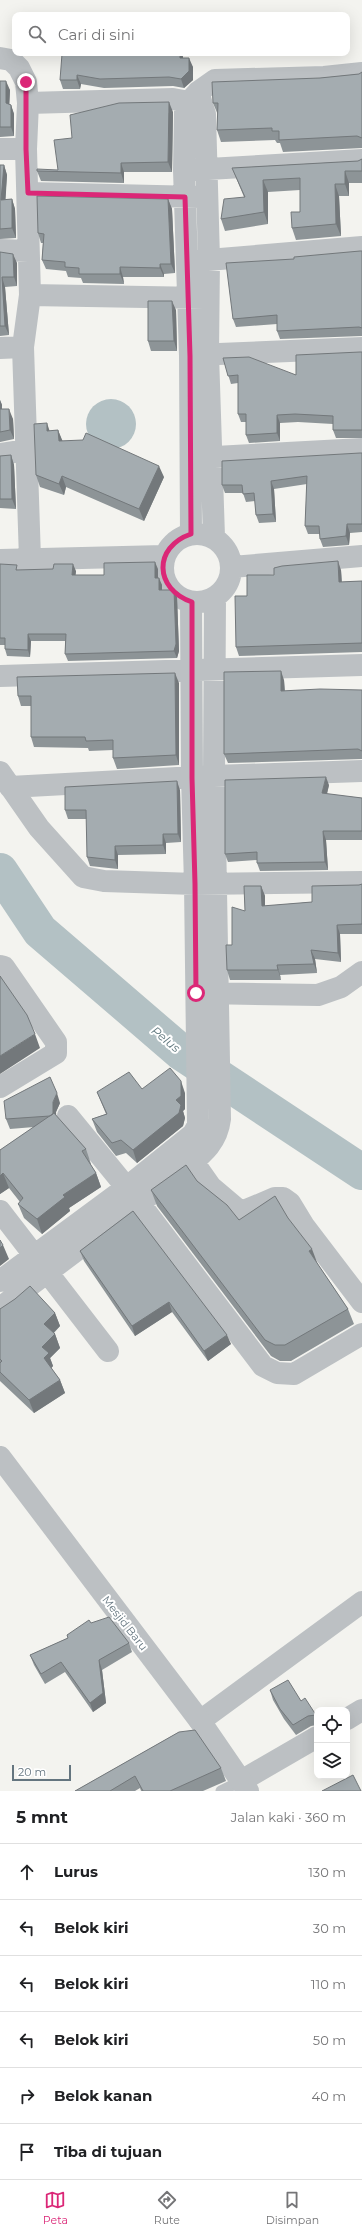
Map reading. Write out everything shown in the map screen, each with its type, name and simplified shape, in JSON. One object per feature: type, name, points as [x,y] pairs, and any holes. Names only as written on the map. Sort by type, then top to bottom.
[{"type":"street","points":[[0,58],[11,60],[19,68],[26,82],[28,103],[26,149],[30,295],[23,347],[30,559]]},
{"type":"street","points":[[199,298],[187,262],[196,197],[195,169],[185,112],[193,97],[215,80],[324,77],[362,74]]},
{"type":"street","points":[[28,103],[174,99],[193,97]]},
{"type":"street","points":[[0,149],[26,149]]},
{"type":"street","points":[[195,169],[362,160]]},
{"type":"street","points":[[28,193],[196,197]]},
{"type":"street","points":[[191,534],[201,458],[199,298],[210,259],[196,197]]},
{"type":"street","points":[[187,262],[362,247]]},
{"type":"street","points":[[0,250],[28,251]]},
{"type":"street","points":[[30,295],[199,298]]},
{"type":"street","points":[[0,348],[23,347]]},
{"type":"street","points":[[200,355],[362,348]]},
{"type":"street","points":[[201,458],[362,449]]},
{"type":"street","points":[[0,454],[27,450]]},
{"type":"street","points":[[201,458],[214,537]]},
{"type":"street","points":[[203,533],[214,537],[224,545],[230,555],[232,567],[230,579],[224,590],[215,597],[204,602],[192,602],[180,598],[171,590],[165,580],[162,568],[164,556],[170,546],[179,538],[191,534],[203,533]]},
{"type":"street","points":[[0,560],[164,556]]},
{"type":"street","points":[[232,567],[362,556]]},
{"type":"street","points":[[0,1281],[127,1187],[197,1129],[196,999],[214,776],[213,669],[215,597]]},
{"type":"street","points":[[0,1308],[140,1204],[211,1146],[217,1135],[220,1119],[218,1000],[206,883],[192,778],[192,602]]},
{"type":"street","points":[[0,676],[362,665]]},
{"type":"street","points":[[5,780],[192,778],[362,771]]},
{"type":"street","points":[[5,780],[39,828],[82,877],[104,881],[206,883],[362,882]]},
{"type":"street","points":[[0,966],[4,967],[56,1042],[57,1048],[56,1053],[0,1087]]},
{"type":"street","points":[[196,999],[218,1000],[318,995],[341,987],[362,972]]},
{"type":"street","points":[[68,1116],[127,1187],[263,1366],[277,1373],[294,1374],[362,1334]]},
{"type":"street","points":[[180,1144],[211,1187],[237,1209],[244,1211],[275,1198],[283,1198],[290,1203],[304,1226],[362,1302]]},
{"type":"street","points":[[0,1211],[35,1255],[47,1274],[108,1351]]},
{"type":"street","name":"Mesjid Baru","points":[[0,1457],[200,1721],[244,1786]]},
{"type":"street","points":[[200,1721],[362,1602]]},
{"type":"street","points":[[350,1717],[362,1710]]},
{"type":"street","points":[[244,1786],[314,1739]]},
{"type":"lane","points":[[221,1791],[244,1786]]},
{"type":"shaded area","points":[[111,399],[125,403],[132,410],[136,424],[132,438],[125,445],[111,449],[97,445],[90,438],[86,424],[90,410],[97,403]]},
{"type":"building","points":[[62,56],[180,56],[180,58],[189,58],[189,71],[181,79],[169,77],[100,79],[77,75],[77,80],[60,80]]},
{"type":"building","points":[[362,72],[362,138],[357,136],[279,140],[279,131],[272,131],[272,128],[217,130],[218,103],[213,103],[212,82],[320,78],[359,74]]},
{"type":"building","points":[[0,81],[6,81],[6,103],[11,105],[11,127],[0,127]]},
{"type":"building","points":[[169,102],[168,162],[121,163],[121,173],[37,171],[37,169],[58,170],[54,140],[72,138],[70,115],[119,103]]},
{"type":"building","points":[[362,159],[362,171],[345,171],[345,184],[335,184],[336,224],[292,228],[291,212],[300,212],[300,178],[263,180],[264,212],[221,219],[224,199],[245,197],[232,168],[358,161]]},
{"type":"building","points":[[0,165],[4,165],[1,200],[12,199],[12,228],[0,229]]},
{"type":"building","points":[[37,196],[168,199],[171,264],[160,264],[160,268],[120,267],[120,274],[79,274],[79,268],[65,267],[65,262],[42,260],[44,234],[38,233]]},
{"type":"building","points":[[362,251],[362,328],[277,331],[277,315],[233,319],[226,263],[294,259],[294,257]]},
{"type":"building","points":[[0,252],[13,254],[14,277],[2,277],[5,326],[0,326]]},
{"type":"building","points":[[148,301],[172,301],[174,341],[148,341]]},
{"type":"building","points":[[362,352],[362,430],[333,430],[333,416],[295,414],[277,415],[277,433],[246,435],[246,414],[238,414],[238,375],[228,376],[223,358],[249,357],[296,375],[296,355]]},
{"type":"building","points":[[0,409],[9,409],[10,430],[0,432]]},
{"type":"building","points":[[47,423],[47,431],[58,430],[59,441],[83,440],[86,433],[159,466],[139,509],[62,476],[59,484],[36,475],[34,424]]},
{"type":"building","points":[[362,453],[362,524],[347,524],[346,536],[320,539],[319,526],[305,526],[307,476],[271,481],[273,514],[256,515],[254,493],[243,494],[242,485],[222,485],[222,461]]},
{"type":"building","points":[[11,455],[12,499],[0,499],[0,456]]},
{"type":"building","points":[[338,561],[339,582],[362,581],[362,643],[236,647],[235,596],[247,596],[247,575],[274,575],[274,568],[282,566]]},
{"type":"building","points":[[155,562],[155,578],[159,578],[159,590],[174,590],[176,644],[174,651],[65,654],[66,634],[28,634],[28,650],[5,649],[5,638],[0,638],[0,564],[17,565],[16,570],[53,569],[54,564],[73,564],[72,575],[104,575],[104,563]]},
{"type":"building","points":[[281,671],[281,691],[320,689],[362,690],[362,751],[358,749],[224,754],[224,672]]},
{"type":"building","points":[[175,673],[176,755],[113,758],[113,740],[86,741],[85,737],[31,737],[31,696],[18,696],[17,677]]},
{"type":"building","points":[[326,777],[322,793],[362,798],[362,831],[323,831],[325,862],[257,863],[257,852],[225,854],[225,780]]},
{"type":"building","points":[[177,781],[178,834],[163,834],[163,845],[115,846],[115,860],[87,857],[86,810],[65,810],[65,787]]},
{"type":"building","points":[[362,884],[362,924],[337,925],[338,953],[311,950],[314,964],[277,965],[278,970],[227,970],[226,945],[232,945],[232,907],[245,911],[244,886],[261,886],[262,906],[312,902],[312,886]]},
{"type":"building","points":[[0,976],[27,1015],[35,1034],[0,1056]]},
{"type":"building","points":[[170,1068],[181,1081],[181,1096],[176,1100],[181,1105],[179,1113],[133,1150],[121,1140],[112,1143],[92,1119],[107,1114],[97,1092],[129,1072],[142,1089]]},
{"type":"building","points":[[50,1077],[57,1093],[53,1102],[53,1114],[50,1116],[6,1119],[4,1101]]},
{"type":"building","points":[[54,1113],[86,1149],[82,1151],[96,1173],[63,1195],[65,1197],[37,1219],[18,1204],[23,1198],[3,1173],[0,1176],[0,1150]]},
{"type":"building","points":[[186,1165],[197,1181],[227,1205],[239,1220],[275,1196],[288,1218],[312,1249],[309,1251],[348,1309],[285,1345],[275,1345],[265,1340],[151,1190]]},
{"type":"building","points":[[133,1211],[227,1335],[204,1351],[169,1302],[132,1326],[80,1251]]},
{"type":"building","points":[[0,1240],[3,1245],[0,1248]]},
{"type":"building","points":[[30,1286],[55,1313],[44,1324],[55,1334],[42,1347],[49,1353],[44,1358],[60,1380],[29,1400],[0,1372],[0,1363],[2,1361],[0,1359],[0,1309]]},
{"type":"building","points":[[109,1617],[129,1643],[99,1660],[103,1693],[90,1703],[61,1662],[41,1674],[30,1655],[68,1638],[67,1635],[89,1620],[91,1623]]},
{"type":"building","points":[[288,1680],[301,1701],[305,1698],[314,1712],[314,1715],[308,1716],[293,1725],[280,1709],[270,1690]]},
{"type":"building","points":[[195,1730],[221,1768],[170,1791],[143,1791],[135,1776],[110,1791],[75,1791],[179,1732]]},
{"type":"building","points":[[353,1775],[361,1791],[322,1791],[345,1779],[350,1779],[350,1777]]},
{"type":"waterway","name":"Pelus","points":[[0,871],[40,931],[182,1053],[362,1172]]},
{"type":"route","points":[[26,82],[28,103],[26,116],[26,149],[28,193],[185,197],[190,356],[191,534],[179,538],[170,546],[164,556],[162,568],[165,580],[171,590],[180,598],[192,602],[192,778],[196,993]]}]
